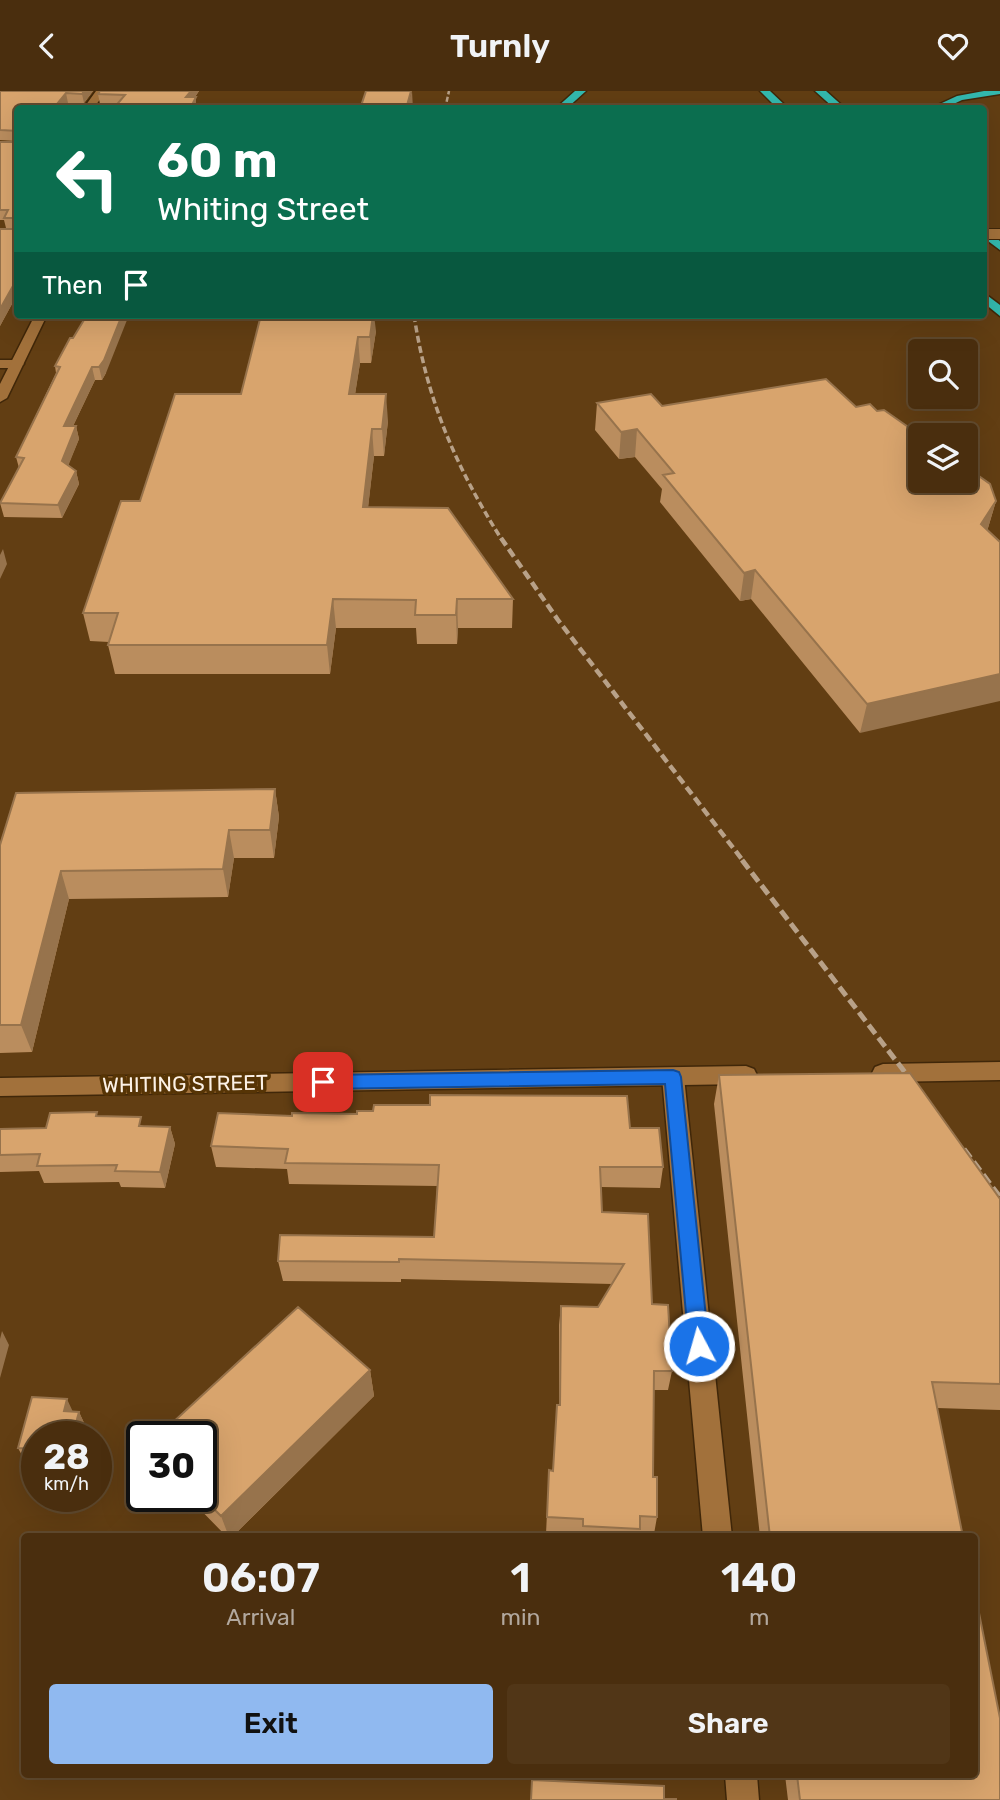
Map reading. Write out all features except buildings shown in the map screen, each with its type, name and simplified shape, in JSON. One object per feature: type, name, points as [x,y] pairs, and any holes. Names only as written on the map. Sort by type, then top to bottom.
[{"type":"highway","points":[[564,105],[581,91]]},
{"type":"highway","points":[[765,91],[780,105]]},
{"type":"highway","points":[[820,91],[836,105]]},
{"type":"highway","points":[[943,105],[960,98],[1000,91]]},
{"type":"highway","points":[[987,300],[1000,312]]},
{"type":"street","points":[[91,105],[102,91]]},
{"type":"street","points":[[0,398],[39,319]]},
{"type":"street","points":[[0,364],[17,364]]},
{"type":"street","points":[[867,1073],[1000,1072]]},
{"type":"street","name":"WHITING STREET","points":[[0,1087],[763,1075]]},
{"type":"street","points":[[673,1077],[718,1533]]},
{"type":"street","points":[[741,1778],[743,1800]]},
{"type":"railway","points":[[446,105],[449,91]]},
{"type":"railway","points":[[415,319],[435,405],[457,459],[502,540]]},
{"type":"railway","points":[[501,538],[558,620],[744,862]]},
{"type":"railway","points":[[742,860],[917,1088]]},
{"type":"railway","points":[[964,1149],[1000,1197]]},
{"type":"route","points":[[323,1082],[673,1077],[699,1346]]}]
